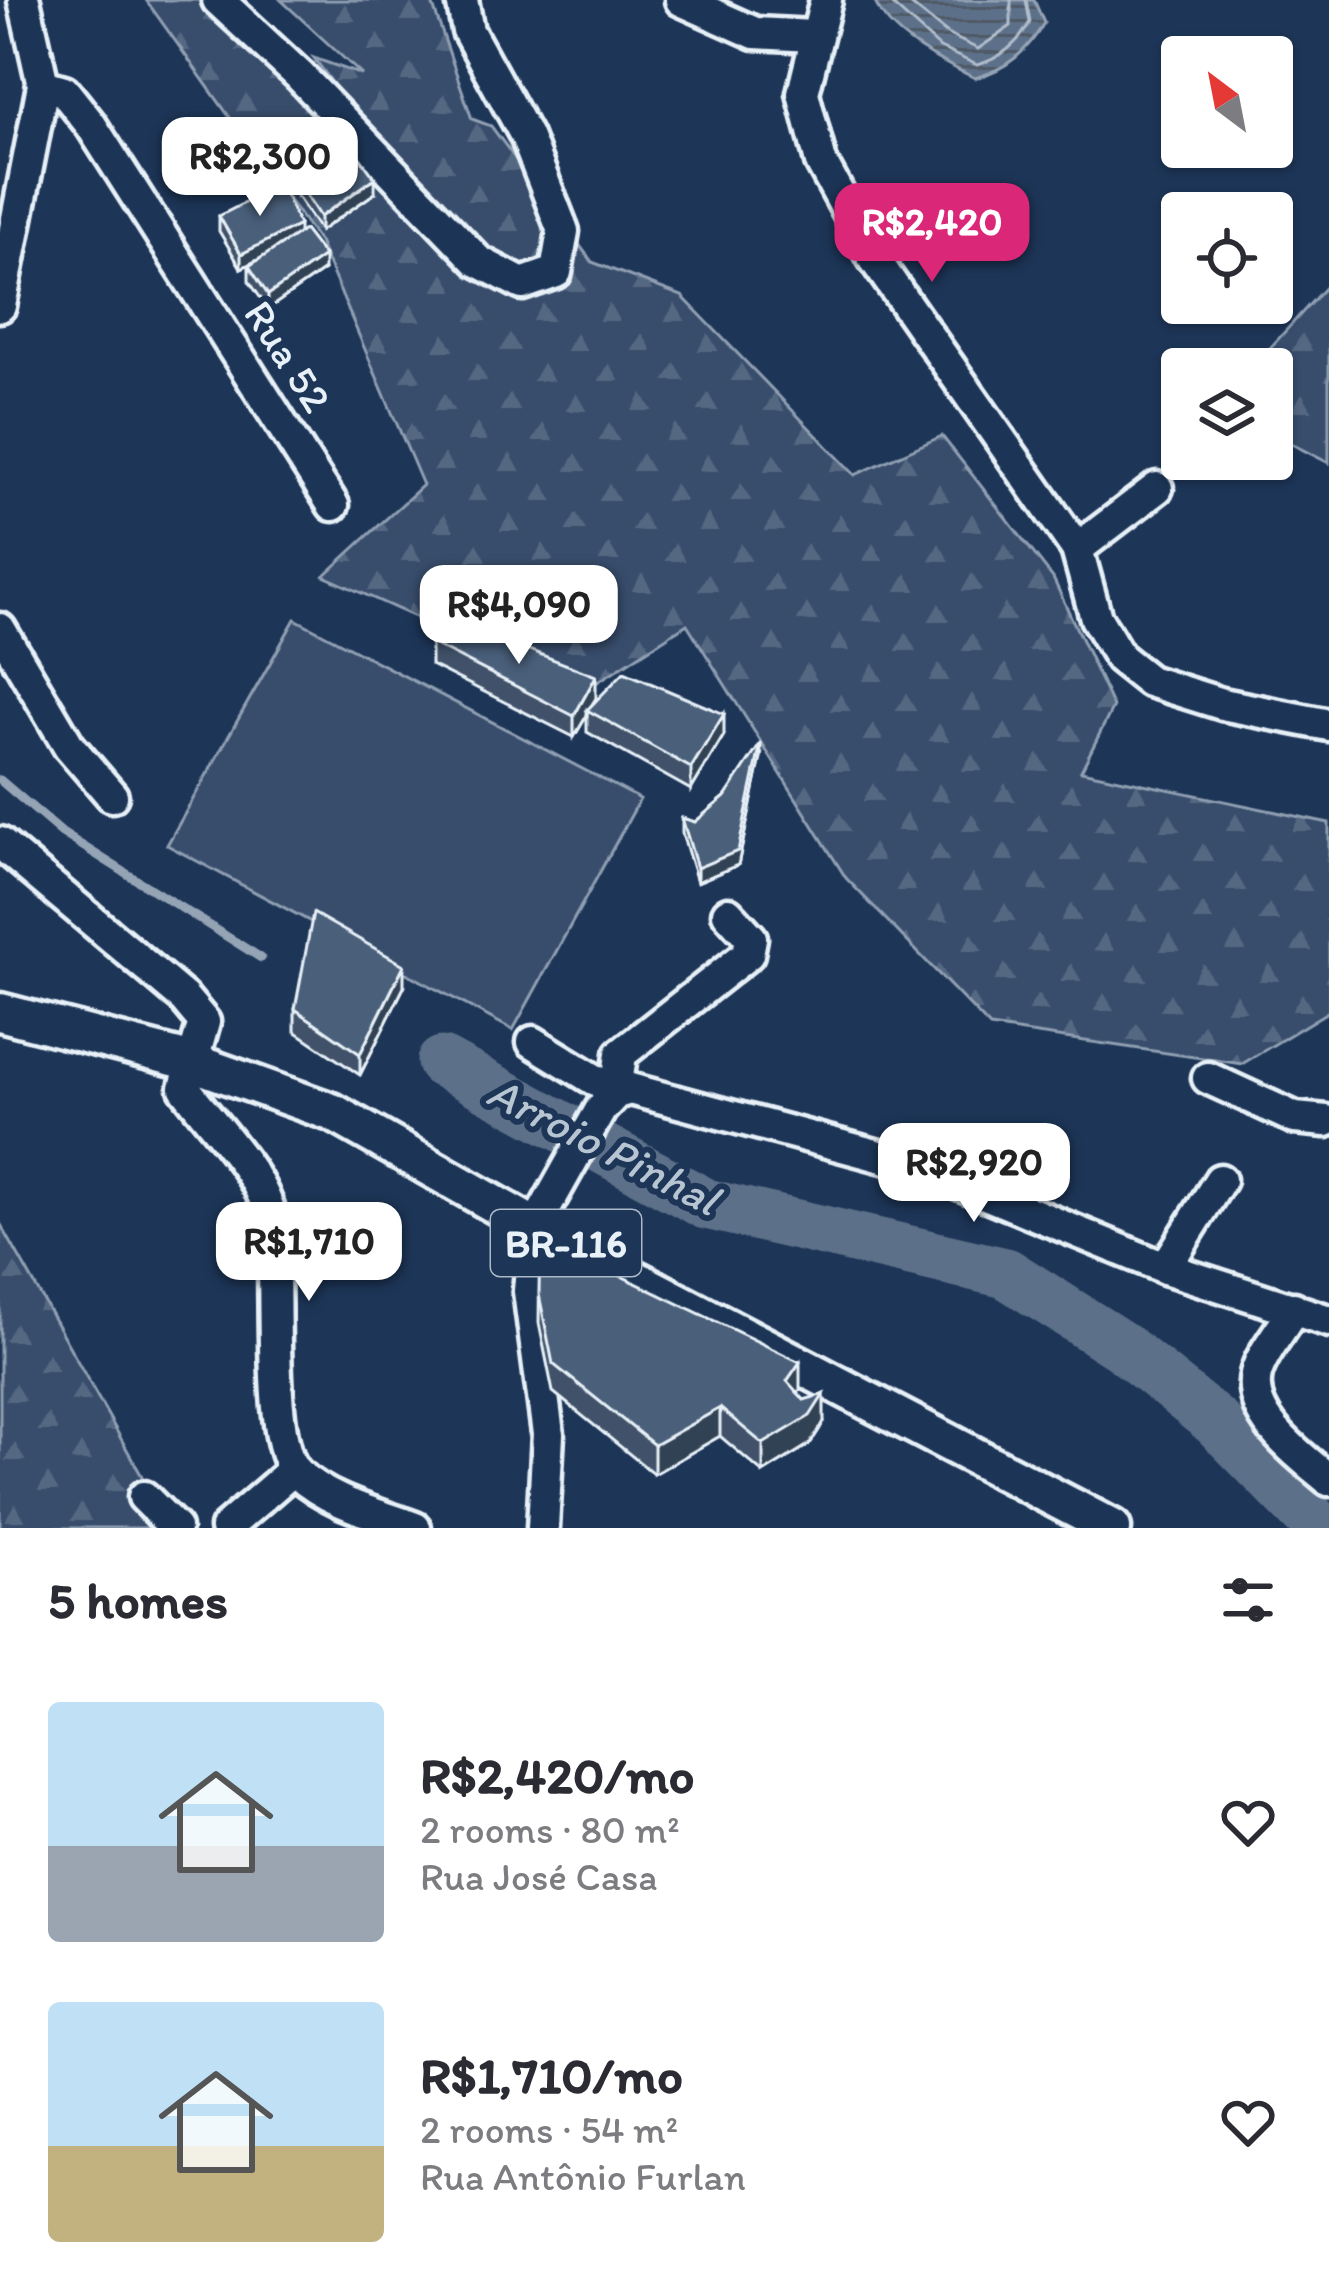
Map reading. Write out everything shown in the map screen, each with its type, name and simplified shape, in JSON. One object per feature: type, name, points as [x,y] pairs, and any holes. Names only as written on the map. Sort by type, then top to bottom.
[{"type":"main road","name":"BR-116","points":[[0,1012],[189,1061],[334,1113],[535,1227],[1112,1528]]},
{"type":"street","points":[[0,306],[43,85],[24,0]]},
{"type":"street","points":[[218,0],[299,75],[478,261],[522,284],[556,272],[563,231],[526,136],[468,31],[462,0]]},
{"type":"street","points":[[681,0],[755,33],[813,36]]},
{"type":"street","points":[[826,0],[802,93],[821,161],[873,257],[1077,549],[1096,618],[1120,658],[1149,681],[1222,704],[1329,724]]},
{"type":"street","name":"Rua 52","points":[[43,85],[64,91],[91,125],[333,505]]},
{"type":"street","points":[[1077,549],[1157,488]]},
{"type":"street","points":[[0,629],[70,746],[112,796]]},
{"type":"street","points":[[0,843],[184,998],[204,1022],[189,1061],[185,1088],[253,1173],[271,1216],[279,1425],[293,1470],[326,1495],[415,1528]]},
{"type":"street","points":[[543,1528],[548,1434],[529,1291],[535,1227],[608,1101],[621,1054],[748,954],[751,938],[728,913]]},
{"type":"street","points":[[532,1042],[608,1101]]},
{"type":"street","points":[[1208,1078],[1294,1118],[1328,1115]]},
{"type":"street","points":[[608,1101],[630,1089],[917,1166],[1165,1268],[1329,1320]]},
{"type":"street","points":[[1165,1268],[1220,1180]]},
{"type":"street","points":[[1294,1308],[1261,1362],[1256,1395],[1266,1418],[1329,1480]]},
{"type":"street","points":[[226,1528],[293,1470]]},
{"type":"street","points":[[144,1497],[175,1528]]},
{"type":"green space","points":[[146,0],[212,0],[461,259],[314,58],[362,75],[281,0],[431,0],[472,119],[491,126],[592,262],[682,296],[855,475],[942,436],[1053,578],[1113,707],[1081,771],[1329,823],[1329,1011],[1242,1064],[990,1027],[846,878],[687,624],[582,692],[324,576],[423,485],[319,242]]},
{"type":"green space","points":[[1329,283],[1329,463],[1293,445],[1293,348],[1270,348]]},
{"type":"green space","points":[[295,619],[640,799],[513,1030],[167,845]]},
{"type":"green space","points":[[0,1223],[171,1528],[0,1528]]},
{"type":"water","points":[[874,0],[1034,0],[1044,23],[1015,58],[975,78],[904,37]]},
{"type":"building","points":[[346,139],[375,178],[320,217],[294,177]]},
{"type":"building","points":[[281,184],[299,225],[241,254],[219,216]]},
{"type":"building","points":[[304,230],[324,256],[268,295],[249,266]]},
{"type":"building","points":[[457,622],[596,676],[574,716],[431,643]]},
{"type":"building","points":[[624,672],[724,714],[691,768],[587,710]]},
{"type":"building","points":[[761,743],[738,851],[697,868],[682,818],[695,822],[725,797]]},
{"type":"building","points":[[313,913],[404,965],[360,1054],[295,1009]]},
{"type":"building","points":[[540,1237],[800,1362],[787,1381],[804,1400],[824,1394],[810,1416],[763,1444],[720,1408],[654,1445],[553,1364],[539,1294]]},
{"type":"waterway","name":"Arroio Pinhal","points":[[0,780],[62,833],[261,958]]},
{"type":"waterway","name":"Arroio Pinhal","points":[[442,1062],[706,1204],[1006,1273],[1124,1348],[1216,1422],[1320,1528]]}]
